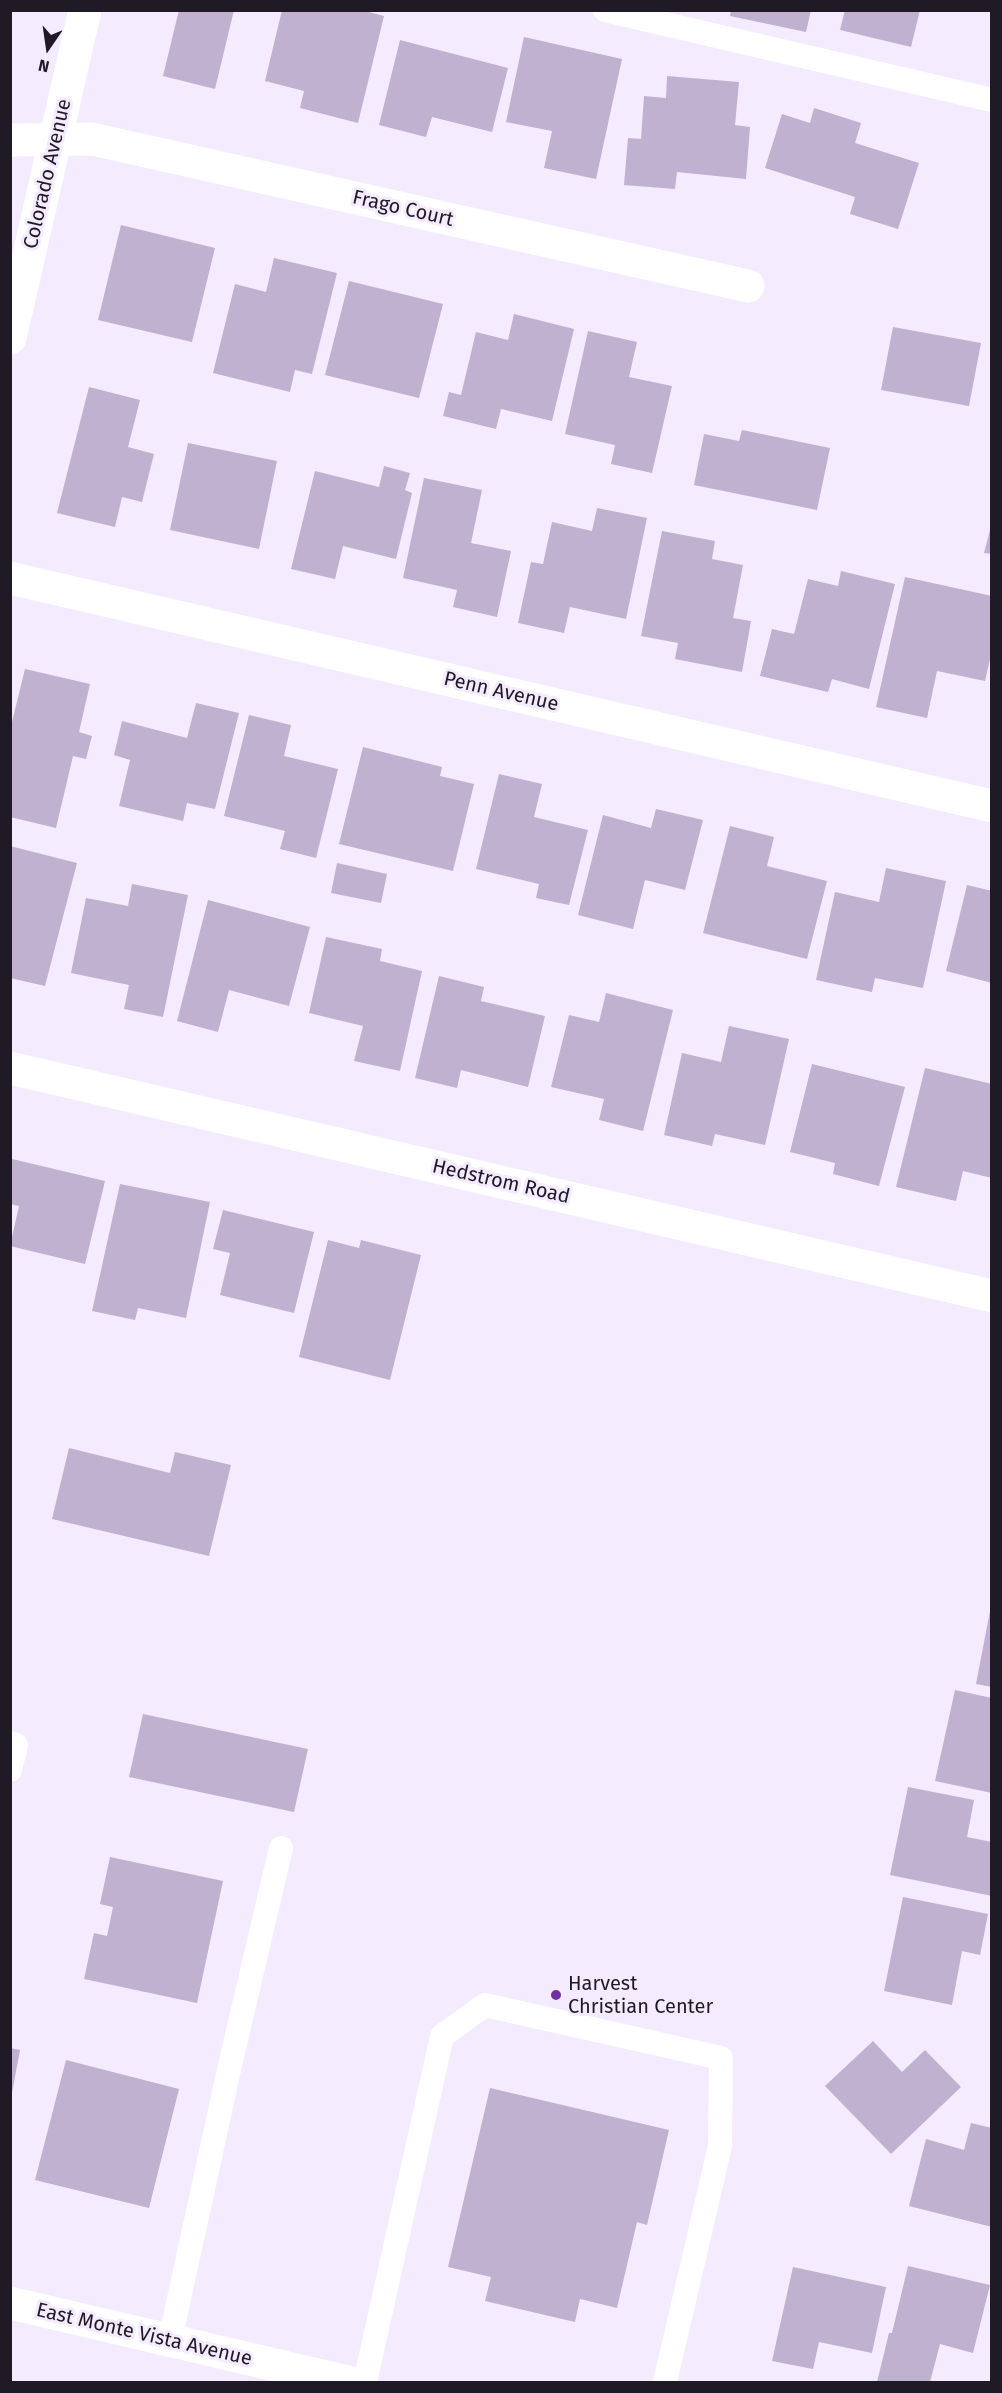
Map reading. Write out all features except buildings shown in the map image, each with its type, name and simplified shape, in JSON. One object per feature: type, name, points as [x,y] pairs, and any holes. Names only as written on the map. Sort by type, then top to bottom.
[{"type":"street","name":"Colorado Avenue","points":[[10,338],[85,10]]},
{"type":"street","name":"Frago Court","points":[[10,140],[57,138],[92,140],[748,286]]},
{"type":"street","name":"Penn Avenue","points":[[10,578],[992,806]]},
{"type":"street","name":"Hedstrom Road","points":[[10,1068],[992,1296]]},
{"type":"street","name":"East Monte Vista Avenue","points":[[10,2303],[348,2382]]},
{"type":"lane","points":[[604,10],[992,100]]},
{"type":"lane","points":[[10,1743],[16,1745],[10,1770]]},
{"type":"lane","points":[[170,2340],[230,2065],[281,1848]]},
{"type":"lane","points":[[365,2382],[442,2036],[485,2005],[721,2058],[720,2146],[665,2382]]},
{"type":"place","name":"Harvest Christian Center","points":[[556,1995]]}]
